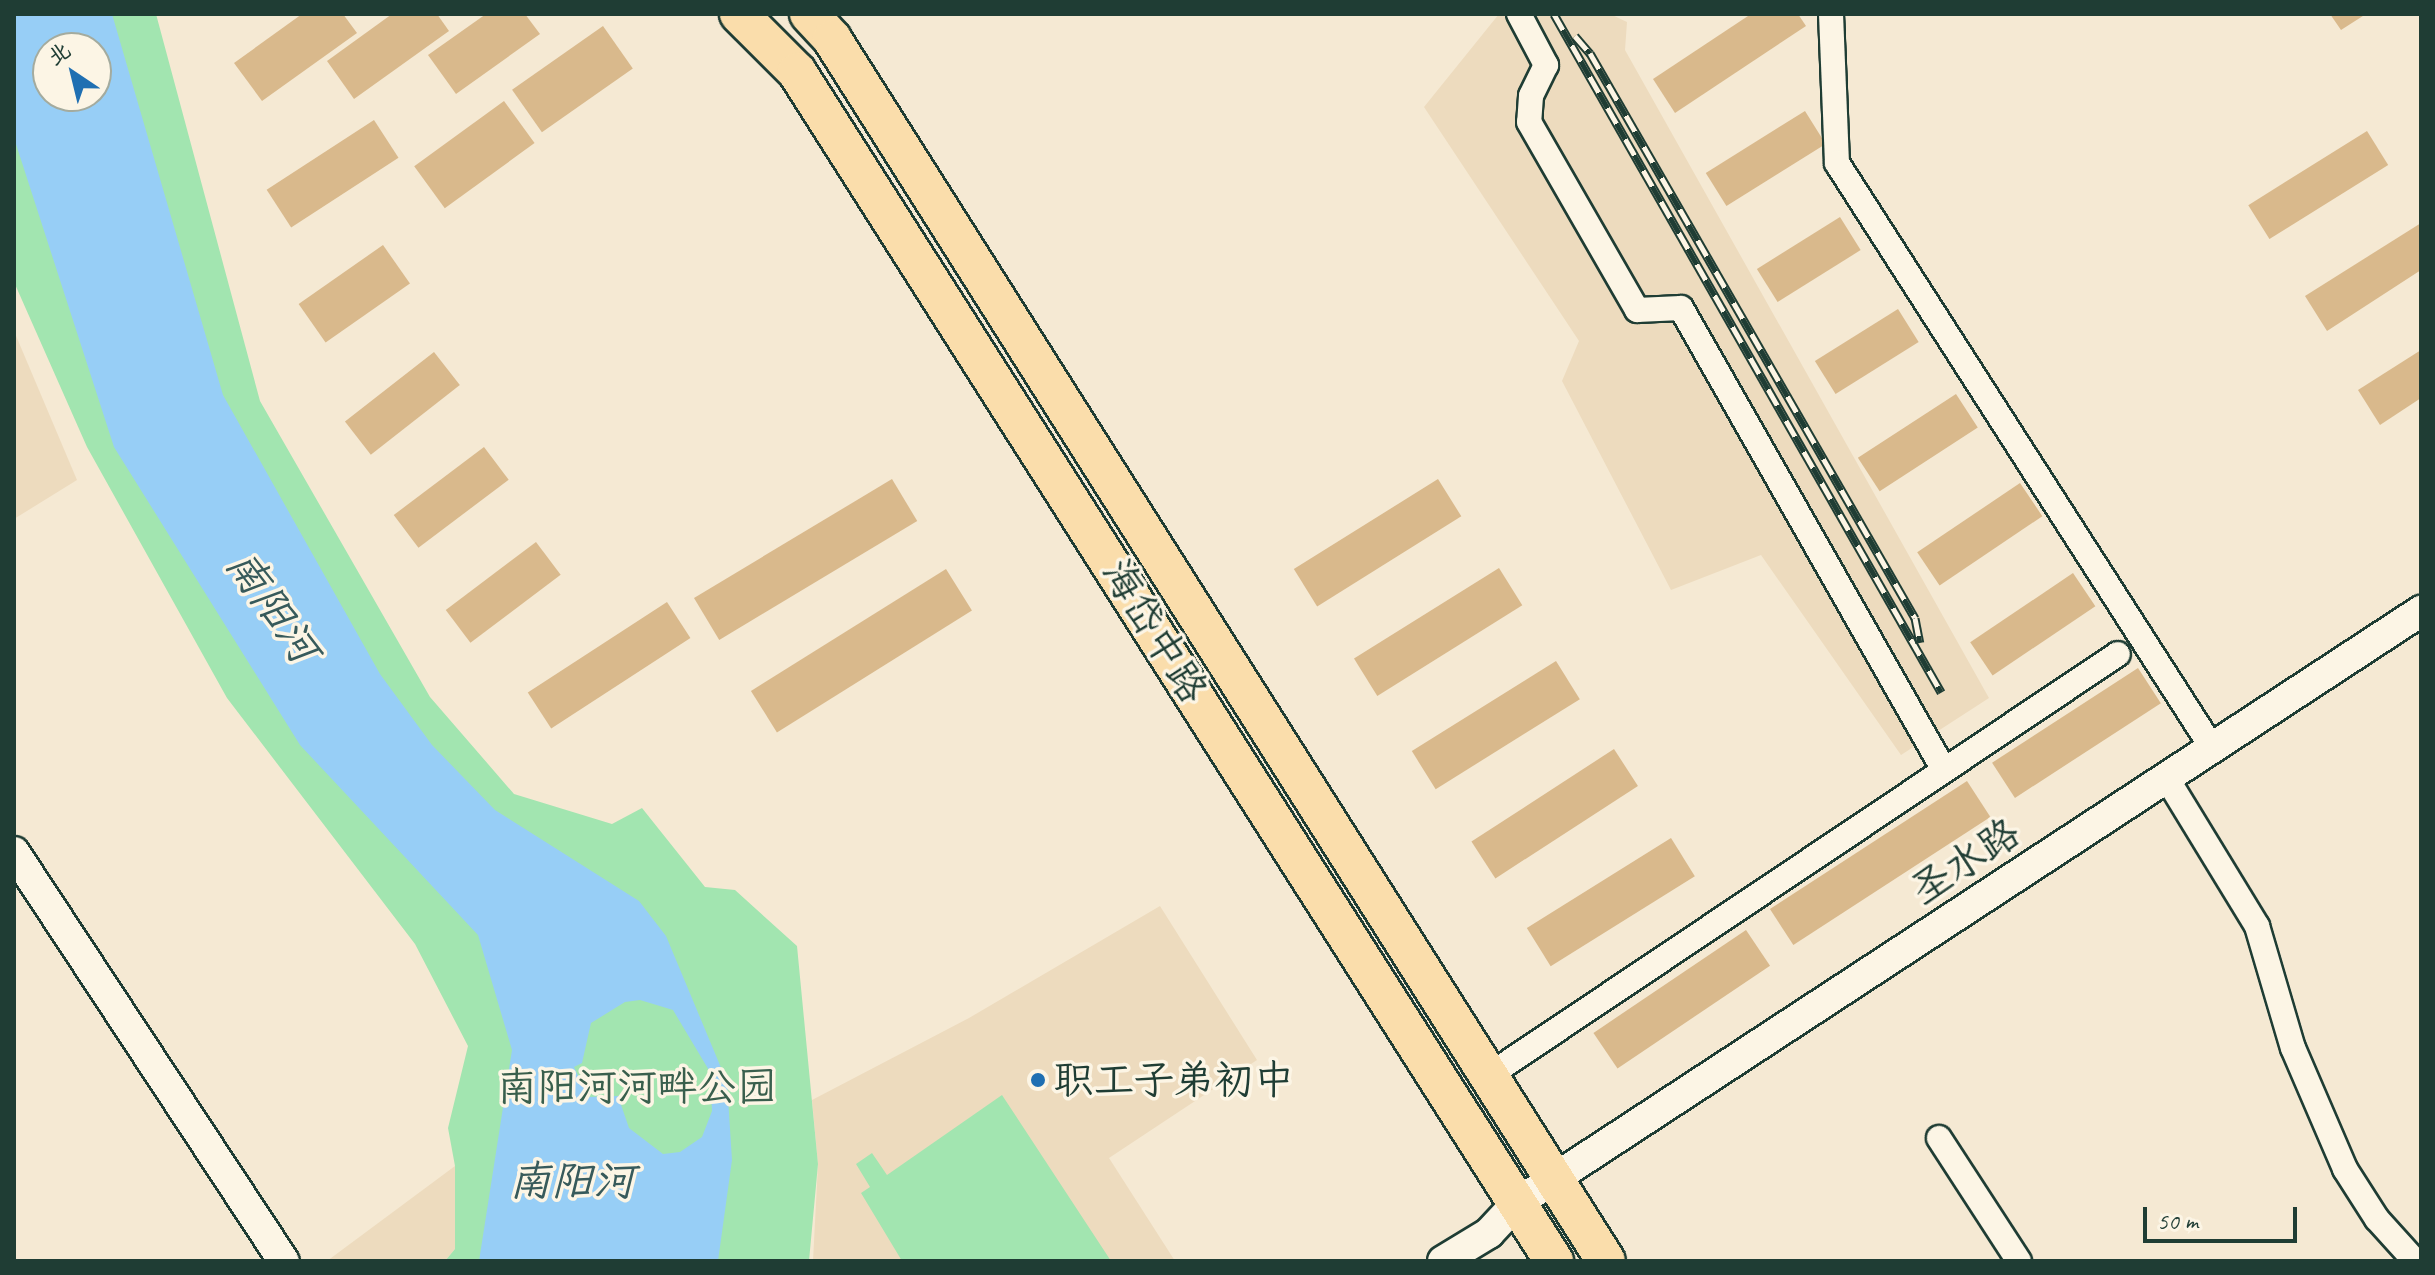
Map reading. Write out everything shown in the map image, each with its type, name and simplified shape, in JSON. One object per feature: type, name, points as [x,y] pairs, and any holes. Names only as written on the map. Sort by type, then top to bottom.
[{"type":"main road","name":"海岱中路","points":[[739,14],[797,72],[1554,1261]]},
{"type":"main road","name":"海岱中路","points":[[809,14],[841,53],[1606,1261]]},
{"type":"street","points":[[1519,14],[1546,65],[1531,96],[1529,122],[1637,310],[1681,308],[1944,770]]},
{"type":"street","points":[[1831,14],[1837,163],[2211,746]]},
{"type":"street","name":"圣水路","points":[[1443,1261],[1489,1233],[1517,1203],[2421,611]]},
{"type":"street","points":[[1488,1076],[2118,654]]},
{"type":"street","points":[[2166,777],[2257,926],[2293,1048],[2345,1169],[2377,1219],[2415,1261]]},
{"type":"street","points":[[14,852],[284,1261]]},
{"type":"street","points":[[1939,1138],[2019,1261]]},
{"type":"shaded area","points":[[1499,14],[1610,14],[1627,22],[1625,50],[1989,698],[1901,755],[1761,555],[1671,590],[1562,381],[1579,341],[1424,107]]},
{"type":"shaded area","points":[[14,331],[77,480],[14,519]]},
{"type":"shaded area","name":"职工子弟初中","points":[[1160,906],[1257,1060],[1109,1158],[1175,1261],[813,1261],[818,1164],[812,1100],[969,1018]]},
{"type":"shaded area","points":[[455,1166],[455,1249],[445,1261],[327,1261]]},
{"type":"green space","name":"南阳河河畔公园","points":[[14,14],[156,14],[260,401],[430,697],[514,794],[612,824],[642,808],[705,887],[735,890],[797,946],[818,1164],[809,1261],[445,1261],[455,1249],[455,1166],[448,1128],[468,1046],[415,944],[227,698],[87,447],[14,282]]},
{"type":"green space","points":[[1002,1095],[1111,1261],[902,1261],[861,1193],[870,1187],[856,1164],[872,1153],[887,1175]]},
{"type":"water","name":"南阳河","points":[[14,14],[112,14],[223,395],[380,674],[432,745],[495,810],[639,901],[666,936],[727,1082],[732,1160],[718,1261],[479,1261],[512,1050],[478,935],[300,745],[114,447],[14,138]],"holes":[[[640,1000],[673,1010],[710,1072],[712,1111],[702,1137],[680,1152],[663,1154],[629,1128],[618,1096],[588,1097],[574,1067],[582,1063],[591,1023],[625,1002]]]},
{"type":"building","points":[[302,14],[343,14],[357,33],[262,101],[234,63]]},
{"type":"building","points":[[392,14],[437,14],[449,31],[354,99],[327,61]]},
{"type":"building","points":[[486,14],[525,14],[540,34],[456,94],[428,55]]},
{"type":"building","points":[[1751,14],[1798,14],[1806,26],[1675,113],[1653,79]]},
{"type":"building","points":[[2330,14],[2366,14],[2341,30]]},
{"type":"building","points":[[603,26],[633,69],[542,132],[512,90]]},
{"type":"building","points":[[504,101],[535,143],[445,208],[414,166]]},
{"type":"building","points":[[1805,111],[1826,144],[1726,206],[1706,173]]},
{"type":"building","points":[[374,120],[399,158],[291,227],[267,190]]},
{"type":"building","points":[[2367,131],[2388,165],[2269,239],[2248,205]]},
{"type":"building","points":[[1840,217],[1861,250],[1778,302],[1757,269]]},
{"type":"building","points":[[2421,223],[2421,270],[2327,331],[2305,296]]},
{"type":"building","points":[[383,245],[410,284],[326,343],[299,304]]},
{"type":"building","points":[[1898,309],[1919,342],[1836,394],[1815,361]]},
{"type":"building","points":[[2421,350],[2421,398],[2380,425],[2358,390]]},
{"type":"building","points":[[434,352],[460,385],[371,455],[345,422]]},
{"type":"building","points":[[1956,394],[1978,428],[1880,491],[1858,458]]},
{"type":"building","points":[[484,447],[509,480],[418,548],[394,515]]},
{"type":"building","points":[[892,479],[917,521],[719,640],[694,598]]},
{"type":"building","points":[[1438,479],[1461,516],[1317,606],[1294,569]]},
{"type":"building","points":[[2020,483],[2042,516],[1940,586],[1917,552]]},
{"type":"building","points":[[536,542],[561,575],[470,643],[446,610]]},
{"type":"building","points":[[1499,568],[1522,605],[1377,696],[1354,659]]},
{"type":"building","points":[[946,569],[972,611],[777,732],[751,691]]},
{"type":"building","points":[[2073,573],[2095,606],[1993,676],[1970,642]]},
{"type":"building","points":[[667,602],[690,638],[551,728],[528,692]]},
{"type":"building","points":[[1556,661],[1580,699],[1436,789],[1412,751]]},
{"type":"building","points":[[2138,668],[2161,703],[2015,798],[1992,763]]},
{"type":"building","points":[[1614,749],[1638,786],[1495,878],[1471,842]]},
{"type":"building","points":[[1967,781],[1990,817],[1793,945],[1770,909]]},
{"type":"building","points":[[1671,838],[1695,876],[1551,966],[1527,928]]},
{"type":"building","points":[[1746,930],[1770,966],[1618,1069],[1593,1033]]},
{"type":"railway","points":[[1554,14],[1941,692]]},
{"type":"railway","points":[[1575,36],[1590,53],[1915,618],[1920,643]]},
{"type":"place","name":"职工子弟初中","points":[[1038,1080]]}]
